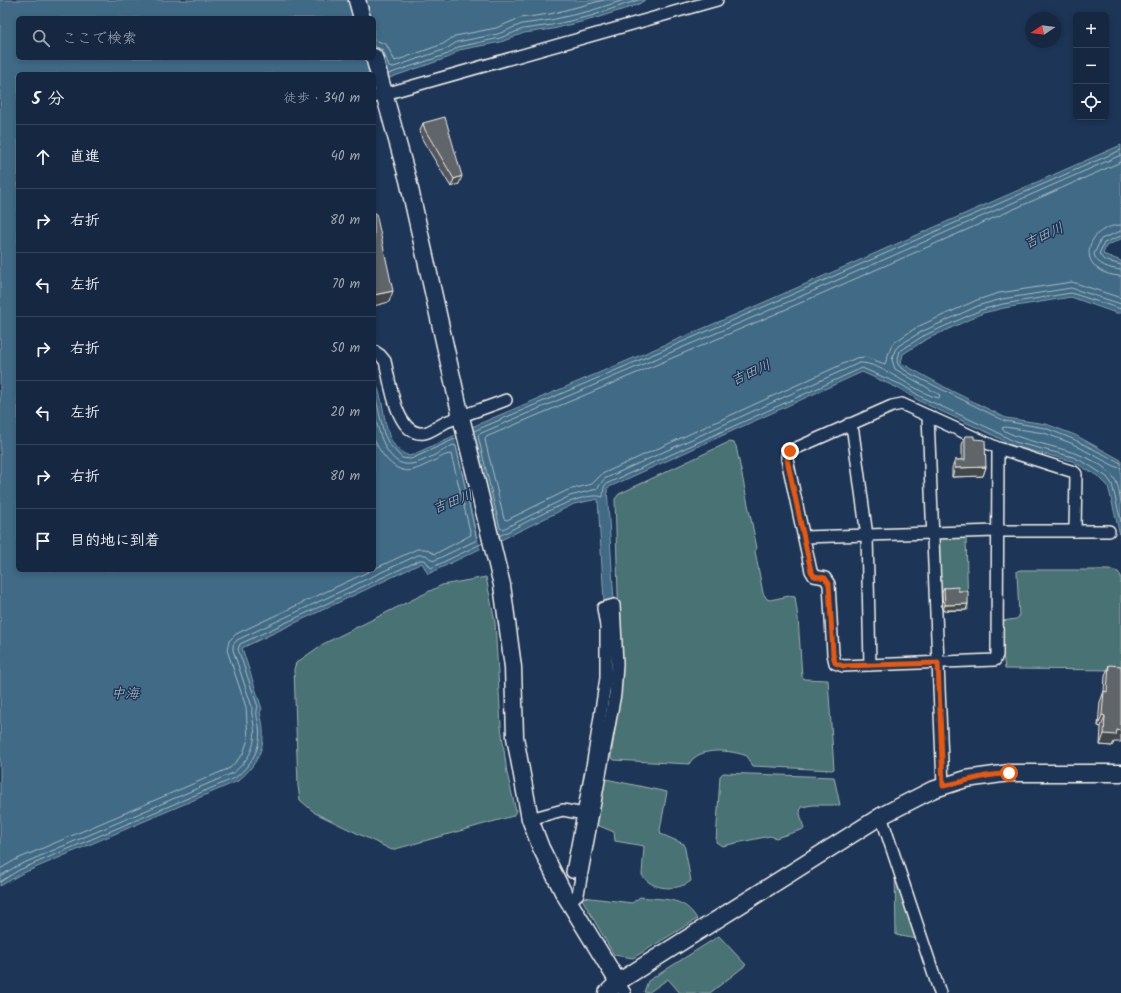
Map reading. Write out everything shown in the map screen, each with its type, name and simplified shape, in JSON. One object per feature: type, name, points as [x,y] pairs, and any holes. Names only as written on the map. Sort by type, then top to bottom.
[{"type":"street","points":[[357,0],[361,16]]},
{"type":"street","points":[[380,95],[717,0]]},
{"type":"street","points":[[374,60],[380,95],[408,180],[462,422],[502,586],[513,667],[515,737],[530,819],[542,848],[569,902],[622,987]]},
{"type":"street","points":[[376,352],[385,361],[398,414],[405,427],[416,433],[423,433],[462,422],[506,400]]},
{"type":"street","points":[[998,448],[996,658],[988,661],[843,666],[835,663],[833,659],[829,584],[825,578],[814,576],[811,571],[787,456],[792,450],[849,424],[896,405],[904,405],[998,448],[1074,472],[1076,474],[1075,531]]},
{"type":"street","points":[[928,416],[943,786]]},
{"type":"street","points":[[849,424],[853,432],[867,536],[870,665]]},
{"type":"street","points":[[804,538],[997,531],[1109,531]]},
{"type":"street","points":[[572,872],[584,814],[598,762],[616,683],[610,626],[614,606],[607,607]]},
{"type":"street","points":[[569,902],[578,894],[598,762]]},
{"type":"street","points":[[607,993],[622,987],[881,816],[907,802],[943,786],[986,776],[1009,773],[1121,773]]},
{"type":"street","points":[[530,819],[564,810],[584,814]]},
{"type":"street","points":[[881,816],[940,993]]},
{"type":"green space","points":[[729,442],[734,443],[736,446],[757,548],[755,551],[763,593],[767,599],[770,600],[789,596],[795,597],[802,676],[804,679],[828,680],[834,769],[832,770],[753,766],[747,756],[724,751],[700,754],[689,764],[614,760],[611,757],[621,689],[615,499],[619,494]]},
{"type":"green space","points":[[939,537],[966,537],[968,610],[940,611]]},
{"type":"green space","points":[[1111,570],[1118,572],[1121,576],[1121,670],[1005,669],[1002,646],[1002,621],[1016,619],[1019,617],[1017,571]]},
{"type":"green space","points":[[486,577],[495,622],[501,726],[507,773],[516,811],[513,816],[392,850],[315,813],[300,800],[298,786],[294,669],[296,663],[323,644],[442,585]]},
{"type":"green space","points":[[723,773],[834,777],[840,805],[813,805],[801,807],[800,813],[804,829],[776,838],[770,836],[722,846],[716,842],[720,776]]},
{"type":"green space","points":[[606,779],[667,792],[660,830],[661,834],[684,844],[691,881],[679,887],[672,888],[658,887],[652,884],[642,875],[644,846],[615,841],[614,832],[597,825],[596,823],[604,780]]},
{"type":"green space","points":[[895,870],[917,939],[896,935]]},
{"type":"green space","points":[[583,897],[632,903],[640,897],[672,900],[686,906],[697,919],[633,958],[614,955],[582,899]]},
{"type":"green space","points":[[719,936],[746,965],[710,993],[680,993],[668,979],[648,993],[644,992],[648,981]]},
{"type":"water","name":"中海","points":[[0,0],[353,0],[357,16],[16,16],[16,60],[370,60],[374,72],[16,72],[16,572],[376,572],[376,384],[380,393],[385,421],[391,439],[401,452],[410,456],[462,432],[488,545],[428,574],[422,563],[242,648],[262,709],[260,712],[263,733],[261,751],[246,774],[238,781],[21,874],[0,886]]},
{"type":"water","points":[[359,0],[645,0],[637,5],[593,19],[553,29],[524,33],[501,42],[459,50],[450,57],[383,80],[376,56],[376,16],[364,16]]},
{"type":"water","name":"吉田川","points":[[1121,145],[1121,239],[1106,246],[1103,254],[1121,261],[1121,313],[1116,313],[1071,297],[1004,308],[983,313],[925,340],[903,354],[901,363],[1006,418],[1046,424],[1075,435],[1121,460],[1121,551],[1120,535],[1108,486],[1098,476],[1072,461],[1013,446],[991,434],[921,402],[900,389],[862,372],[607,488],[614,602],[604,602],[598,499],[574,504],[495,543],[467,429],[751,308]]},
{"type":"pier","points":[[461,430],[489,546],[481,550],[454,433]]},
{"type":"building","points":[[445,117],[462,176],[454,179],[425,130],[423,123]]},
{"type":"building","points":[[376,213],[393,291],[376,295]]},
{"type":"building","points":[[965,436],[974,436],[974,439],[985,440],[986,467],[955,468],[955,460],[965,460]]},
{"type":"building","points":[[958,587],[958,591],[968,591],[968,604],[945,605],[944,588]]},
{"type":"building","points":[[1109,665],[1121,666],[1121,731],[1117,730],[1116,735],[1104,734],[1105,716],[1102,715],[1104,691],[1107,692]]},
{"type":"waterway","points":[[574,886],[576,874]]},
{"type":"route","points":[[790,451],[787,459],[811,571],[814,576],[821,576],[828,580],[830,588],[833,659],[835,663],[843,666],[938,663],[943,786],[986,776],[1009,773]]}]
